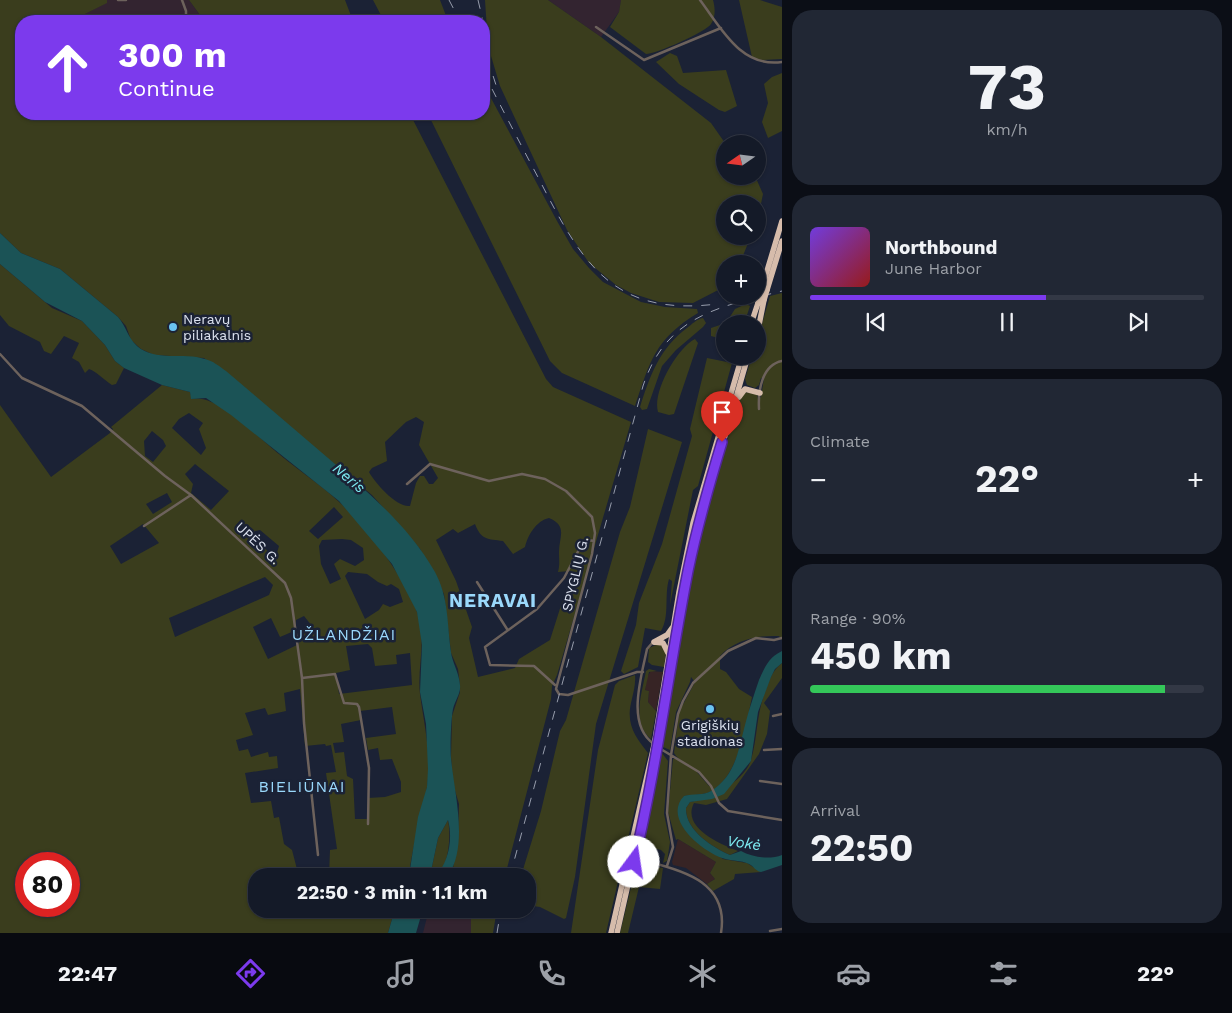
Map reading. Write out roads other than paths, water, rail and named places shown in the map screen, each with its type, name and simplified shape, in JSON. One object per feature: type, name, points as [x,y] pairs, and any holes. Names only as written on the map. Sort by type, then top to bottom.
[{"type":"highway","points":[[766,283],[782,220]]},
{"type":"highway","points":[[766,285],[782,241]]},
{"type":"highway","points":[[617,933],[637,850],[656,751],[658,708],[688,547],[702,489],[739,365]]},
{"type":"highway","points":[[657,741],[676,646],[688,572],[702,511],[746,365]]},
{"type":"highway","points":[[748,365],[745,384],[760,392]]},
{"type":"highway","points":[[702,511],[740,392],[745,389],[760,392]]},
{"type":"highway","points":[[654,642],[670,633],[674,624]]},
{"type":"highway","points":[[654,642],[665,645],[668,660]]},
{"type":"highway","points":[[611,933],[656,751]]},
{"type":"highway","points":[[637,850],[640,858],[647,862]]},
{"type":"highway","points":[[631,874],[636,863],[647,862]]},
{"type":"street","points":[[118,0],[126,0]]},
{"type":"street","points":[[182,0],[186,15]]},
{"type":"street","points":[[700,0],[721,28],[747,56],[760,62],[782,62]]},
{"type":"street","points":[[596,27],[644,60],[721,28]]},
{"type":"street","name":"UPĖS G.","points":[[0,354],[22,378],[82,406],[165,476],[191,495],[285,583],[291,598],[302,678],[304,723],[318,855]]},
{"type":"street","points":[[759,408],[763,378],[770,365],[782,361]]},
{"type":"street","name":"SPYGLIŲ G.","points":[[406,484],[430,464],[488,481],[522,474],[545,479],[566,492],[586,509],[594,522],[594,541],[556,685]]},
{"type":"street","points":[[144,526],[191,495]]},
{"type":"street","points":[[594,541],[588,540],[582,544],[564,578],[537,609],[486,645],[489,664],[534,666],[556,685],[557,692],[564,695],[636,672],[644,672]]},
{"type":"street","points":[[477,582],[507,629]]},
{"type":"street","points":[[667,866],[673,847],[667,813],[671,755],[679,710],[693,683],[709,666],[728,651],[750,640],[782,638]]},
{"type":"street","points":[[654,642],[647,649],[637,716],[639,727],[647,739],[699,772],[711,786],[718,801],[731,812],[782,820]]},
{"type":"street","points":[[302,678],[335,674],[344,703],[357,704],[360,707],[369,768],[368,824]]},
{"type":"street","points":[[773,716],[782,714]]},
{"type":"street","points":[[764,750],[782,750]]},
{"type":"street","points":[[760,781],[782,784]]},
{"type":"street","points":[[647,862],[691,874],[706,885],[720,909],[721,933]]},
{"type":"street","points":[[770,931],[782,929]]},
{"type":"water","name":"Neris","points":[[0,233],[21,253],[60,269],[118,317],[134,343],[144,351],[152,354],[197,357],[213,362],[368,492],[424,554],[440,582],[443,592],[452,656],[460,685],[460,691],[452,714],[451,726],[451,758],[459,834],[458,849],[452,868],[442,868],[449,850],[448,820],[438,838],[432,868],[410,868],[418,817],[427,787],[428,769],[426,724],[420,692],[422,645],[417,612],[392,564],[339,501],[231,415],[206,398],[191,399],[190,392],[162,385],[124,368],[115,361],[105,345],[82,321],[45,302],[0,264]]},
{"type":"water","points":[[782,651],[782,663],[775,669],[771,677],[758,712],[751,761],[724,794],[712,799],[690,802],[686,808],[690,824],[695,830],[701,837],[723,852],[730,855],[741,851],[766,858],[782,855],[782,865],[761,872],[746,863],[722,858],[695,841],[681,824],[678,805],[684,796],[708,793],[726,778],[735,762],[759,680],[770,660]]},
{"type":"water","points":[[392,918],[420,918],[416,933],[388,933]]},
{"type":"railway","points":[[449,0],[457,15]]},
{"type":"railway","points":[[478,0],[482,15]]},
{"type":"railway","points":[[490,66],[496,85]]},
{"type":"railway","points":[[490,85],[571,237],[587,259],[605,278],[626,292],[651,302],[681,306],[716,304]]},
{"type":"railway","points":[[512,868],[643,386],[653,362],[665,344],[680,329],[697,318],[737,303],[782,291]]},
{"type":"railway","points":[[497,933],[500,918]]},
{"type":"place","name":"Neravų piliakalnis","points":[[173,327]]},
{"type":"place","name":"Grigiškių stadionas","points":[[710,709]]},
{"type":"district","name":"NERAVAI","points":[[493,600]]},
{"type":"district","name":"UŽLANDŽIAI","points":[[344,634]]},
{"type":"district","name":"BIELIŪNAI","points":[[302,786]]},
{"type":"water label","name":"Vokė","points":[[744,843]]}]
